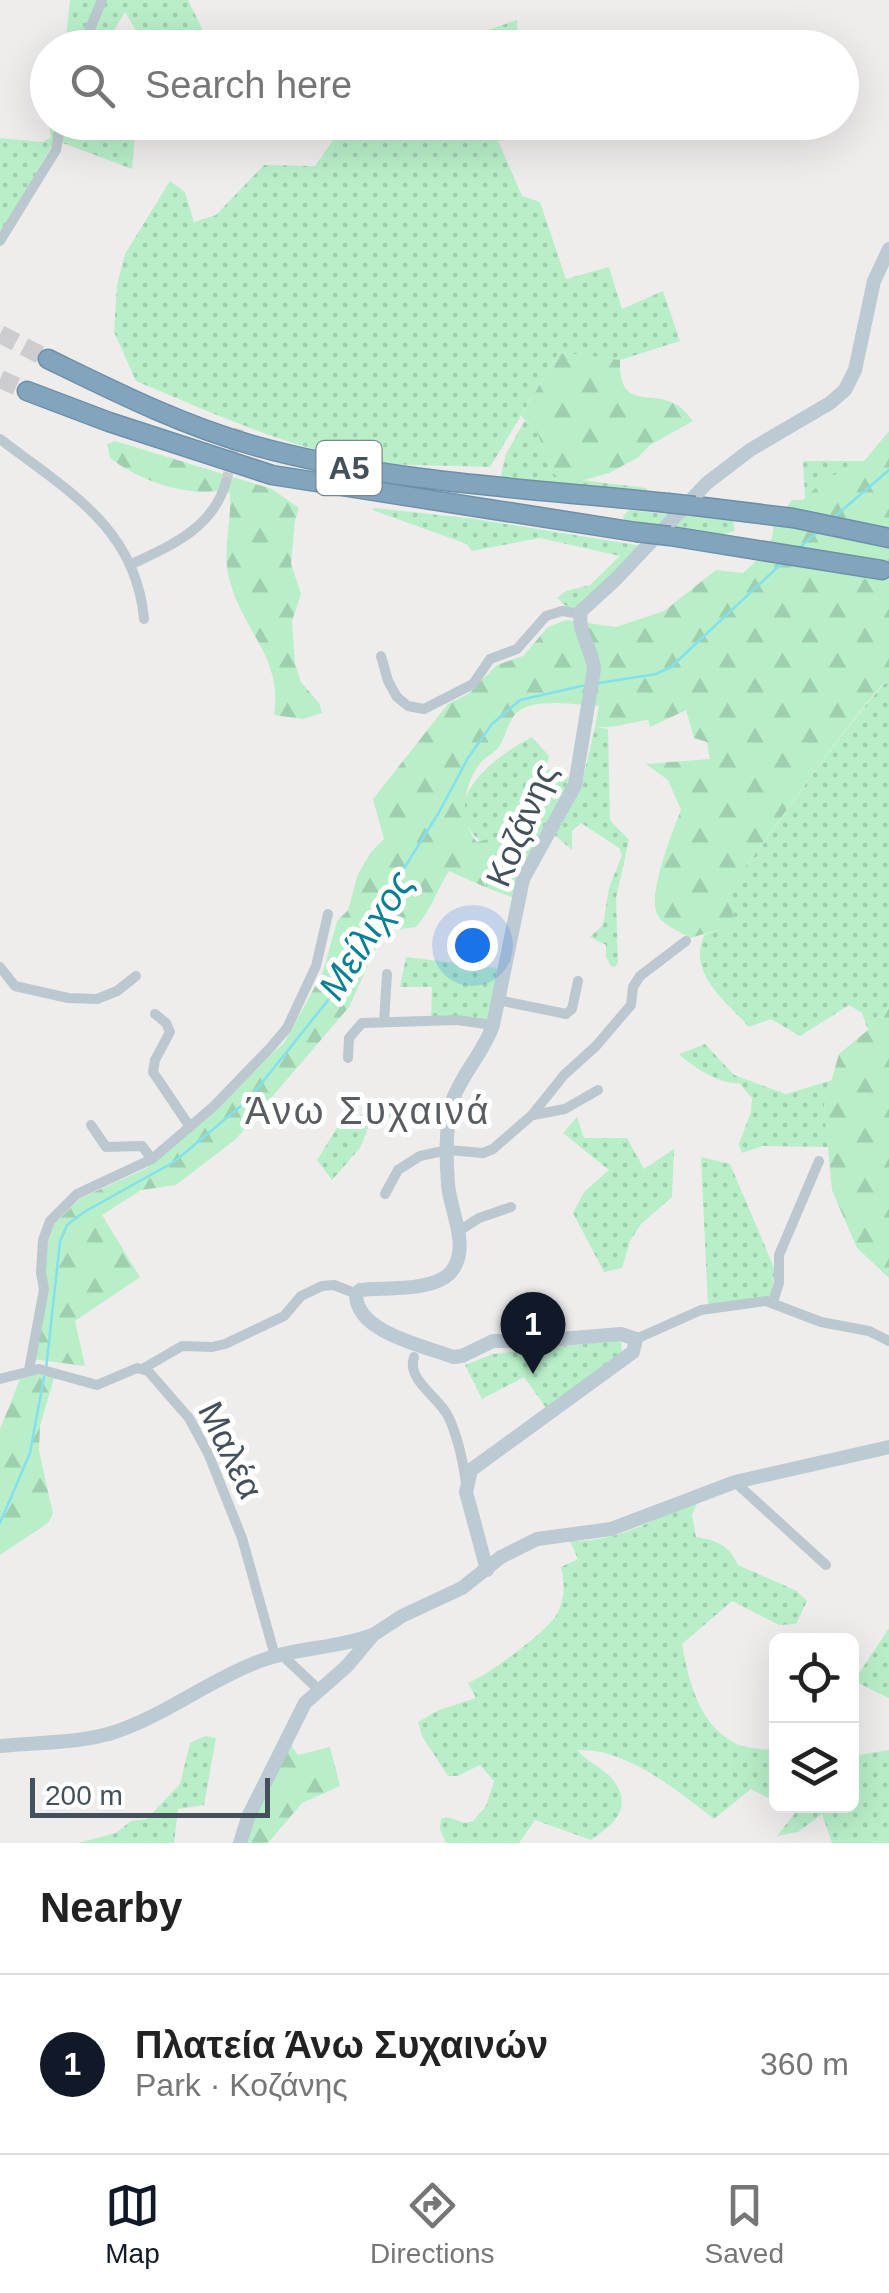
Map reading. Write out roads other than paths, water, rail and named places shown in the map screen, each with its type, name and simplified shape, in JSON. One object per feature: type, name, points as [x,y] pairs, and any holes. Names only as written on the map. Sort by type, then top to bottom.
[{"type":"highway","name":"Α5","points":[[48,359],[190,423],[250,444],[324,462],[415,479],[743,512],[888,538]]},
{"type":"highway","name":"Α5","points":[[26,391],[272,475],[873,568]]},
{"type":"street","points":[[90,30],[102,0]]},
{"type":"street","points":[[0,240],[56,150],[57,140]]},
{"type":"street","points":[[381,656],[388,681],[398,697],[408,706],[424,709],[473,684],[490,659],[518,649],[546,616],[557,612],[580,614],[696,493],[750,450],[845,390],[855,370],[874,281],[889,250]]},
{"type":"street","points":[[0,439],[97,516],[132,564],[144,620]]},
{"type":"street","points":[[132,564],[201,525],[216,506],[226,482]]},
{"type":"street","name":"Κοζάνης","points":[[357,1294],[362,1290],[417,1286],[444,1278],[456,1264],[459,1231],[449,1189],[448,1150],[452,1103],[493,1024],[524,879],[575,785],[593,662],[580,628],[580,614]]},
{"type":"street","points":[[40,1370],[43,1240],[50,1221],[69,1200],[88,1188],[152,1159],[214,1106],[288,1028],[316,966],[328,914]]},
{"type":"street","points":[[384,1194],[405,1164],[448,1150],[484,1153],[532,1115],[559,1080],[592,1050],[631,1005],[633,988],[640,976],[686,941]]},
{"type":"street","points":[[0,967],[15,986],[68,998],[97,998],[117,991],[136,976]]},
{"type":"street","points":[[384,1022],[386,974]]},
{"type":"street","points":[[498,1000],[566,1014],[572,1009],[578,981]]},
{"type":"street","points":[[155,1014],[170,1032],[153,1072],[190,1127]]},
{"type":"street","points":[[348,1058],[353,1030],[362,1023],[448,1020],[493,1024]]},
{"type":"street","points":[[532,1115],[566,1108],[598,1090]]},
{"type":"street","points":[[91,1125],[106,1147],[142,1146],[152,1159]]},
{"type":"street","points":[[773,1302],[779,1255],[819,1161]]},
{"type":"street","points":[[459,1231],[479,1218],[511,1207]]},
{"type":"street","points":[[0,1379],[40,1370],[93,1385],[144,1368],[182,1346],[226,1344],[284,1316],[301,1296],[322,1286],[357,1294],[358,1307],[382,1331],[453,1357],[493,1341],[621,1334],[636,1339],[700,1310],[773,1302],[821,1322],[869,1332],[889,1341]]},
{"type":"street","points":[[466,1484],[475,1465],[633,1352],[636,1339]]},
{"type":"street","points":[[414,1357],[415,1378],[442,1404],[448,1416],[487,1570]]},
{"type":"street","name":"Μαλέα","points":[[144,1368],[190,1418],[208,1453],[242,1538],[278,1655]]},
{"type":"street","points":[[240,1843],[245,1824],[297,1716],[373,1634],[402,1616],[462,1588],[512,1550],[536,1538],[612,1529],[736,1482],[889,1448]]},
{"type":"street","points":[[736,1482],[826,1565]]},
{"type":"street","points":[[0,1746],[74,1741],[117,1732],[178,1705],[235,1672],[278,1655],[373,1634]]},
{"type":"street","points":[[278,1655],[318,1690]]},
{"type":"waterway","name":"Μείλιχος","points":[[833,518],[889,470]]},
{"type":"waterway","name":"Μείλιχος","points":[[799,548],[820,530]]},
{"type":"waterway","name":"Μείλιχος","points":[[599,683],[656,674],[671,667],[782,563]]},
{"type":"waterway","name":"Μείλιχος","points":[[46,1369],[60,1242],[67,1225],[174,1162],[249,1099],[337,989],[376,913],[492,724],[520,700],[586,685]]},
{"type":"waterway","name":"Μείλιχος","points":[[0,1523],[30,1453],[44,1377]]},
{"type":"tunnel","points":[[0,334],[48,359]]},
{"type":"tunnel","points":[[0,379],[27,391]]},
{"type":"tunnel","points":[[226,482],[239,429]]},
{"type":"place","name":"Πλατεία Άνω Συχαινών","points":[[533,1374]]},
{"type":"district","name":"Άνω Συχαινά","points":[[368,1111]]}]
